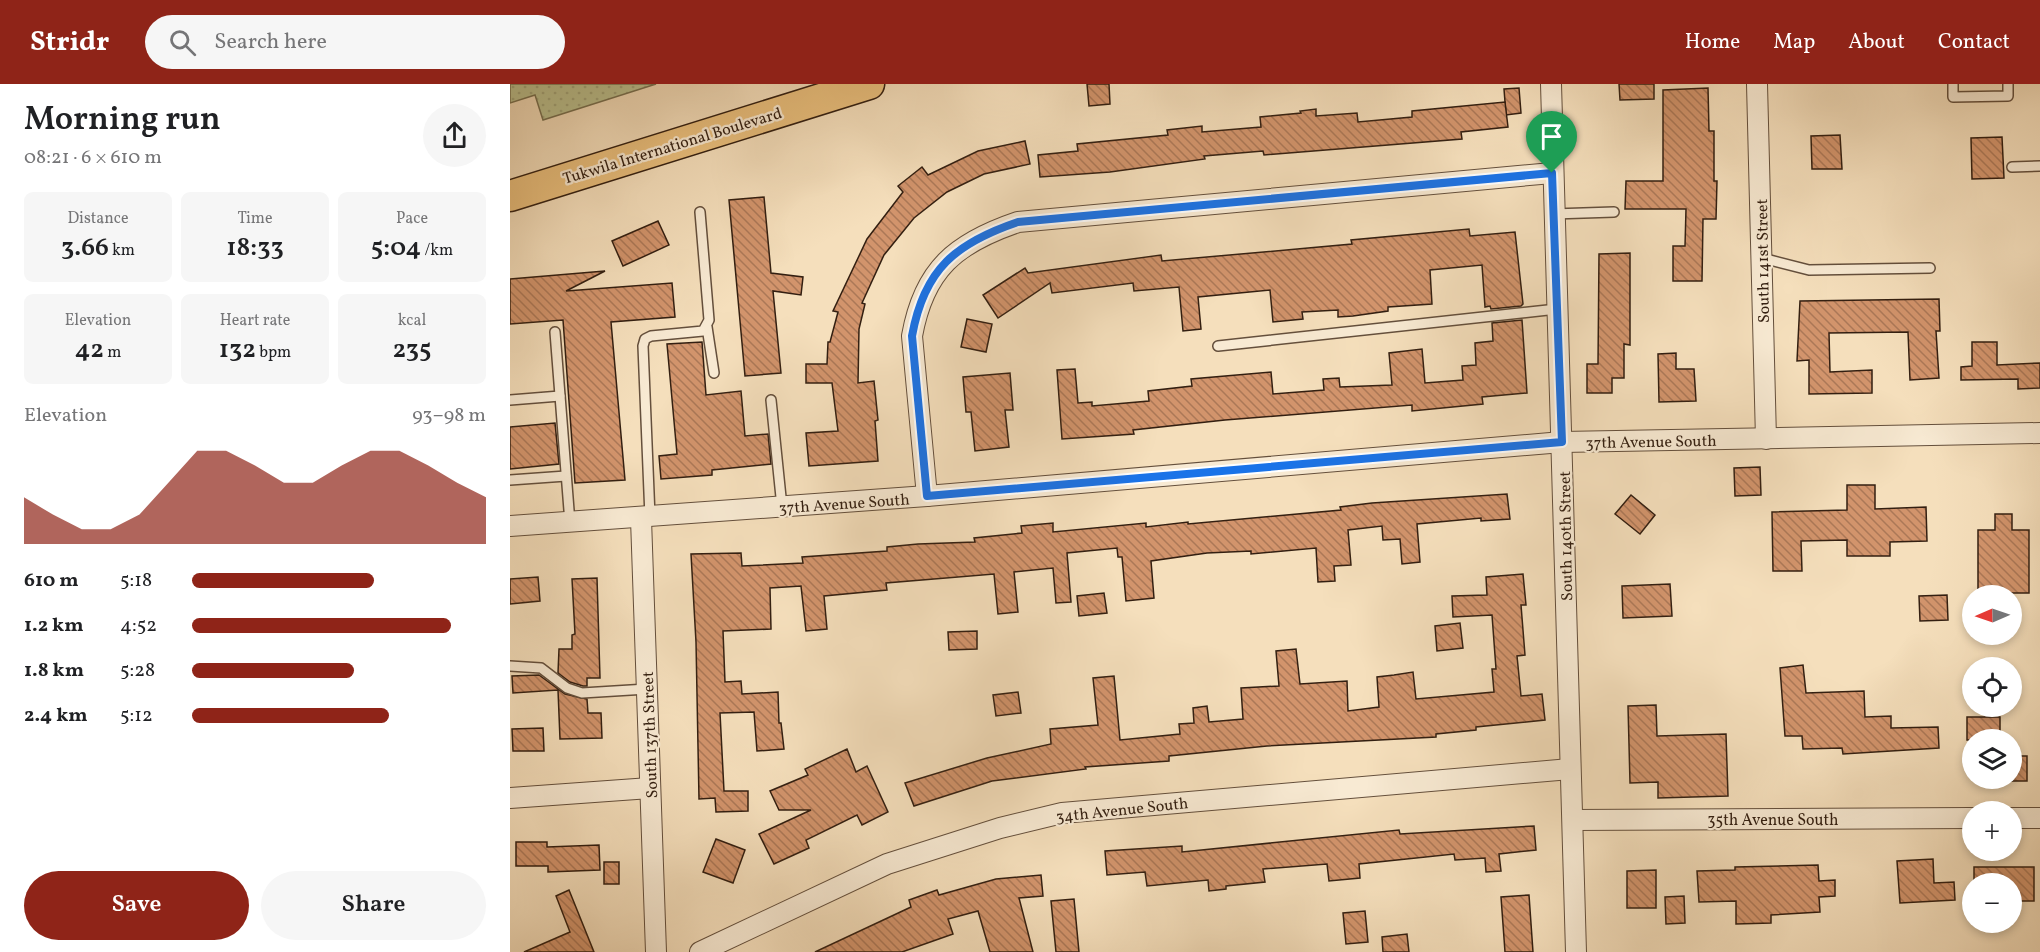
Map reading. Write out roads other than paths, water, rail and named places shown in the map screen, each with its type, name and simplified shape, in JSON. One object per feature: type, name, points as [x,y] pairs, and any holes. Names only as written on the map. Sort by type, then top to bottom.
[{"type":"main road","name":"Tukwila International Boulevard","points":[[510,196],[869,84]]},
{"type":"street","name":"South 140th Street","points":[[1551,84],[1576,952]]},
{"type":"street","name":"South 141st Street","points":[[1757,84],[1766,439]]},
{"type":"street","points":[[927,496],[912,336],[917,311],[932,280],[954,253],[981,235],[1018,222],[1552,173]]},
{"type":"street","name":"37th Avenue South","points":[[510,526],[927,496],[1562,442],[2040,434]]},
{"type":"street","name":"South 137th Street","points":[[646,518],[647,689],[656,952]]},
{"type":"street","name":"34th Avenue South","points":[[700,952],[887,864],[1000,828],[1062,813],[1570,769]]},
{"type":"street","points":[[510,798],[650,788]]},
{"type":"street","name":"35th Avenue South","points":[[1573,820],[1962,818]]},
{"type":"street","points":[[2022,818],[2040,818]]},
{"type":"lane","points":[[1953,84],[1953,98],[2008,96],[2008,84]]},
{"type":"lane","points":[[2012,167],[2040,166]]},
{"type":"lane","points":[[700,212],[709,320],[707,327],[714,373]]},
{"type":"lane","points":[[1553,214],[1614,212]]},
{"type":"lane","points":[[1761,258],[1809,270],[1930,268]]},
{"type":"lane","points":[[1218,346],[1557,309]]},
{"type":"lane","points":[[646,518],[643,346],[645,339],[651,336],[703,331],[707,327]]},
{"type":"lane","points":[[555,332],[570,523]]},
{"type":"lane","points":[[510,400],[560,396]]},
{"type":"lane","points":[[771,400],[782,507]]},
{"type":"lane","points":[[510,480],[566,476]]},
{"type":"lane","points":[[510,666],[541,668],[567,688],[582,693],[647,689]]}]
